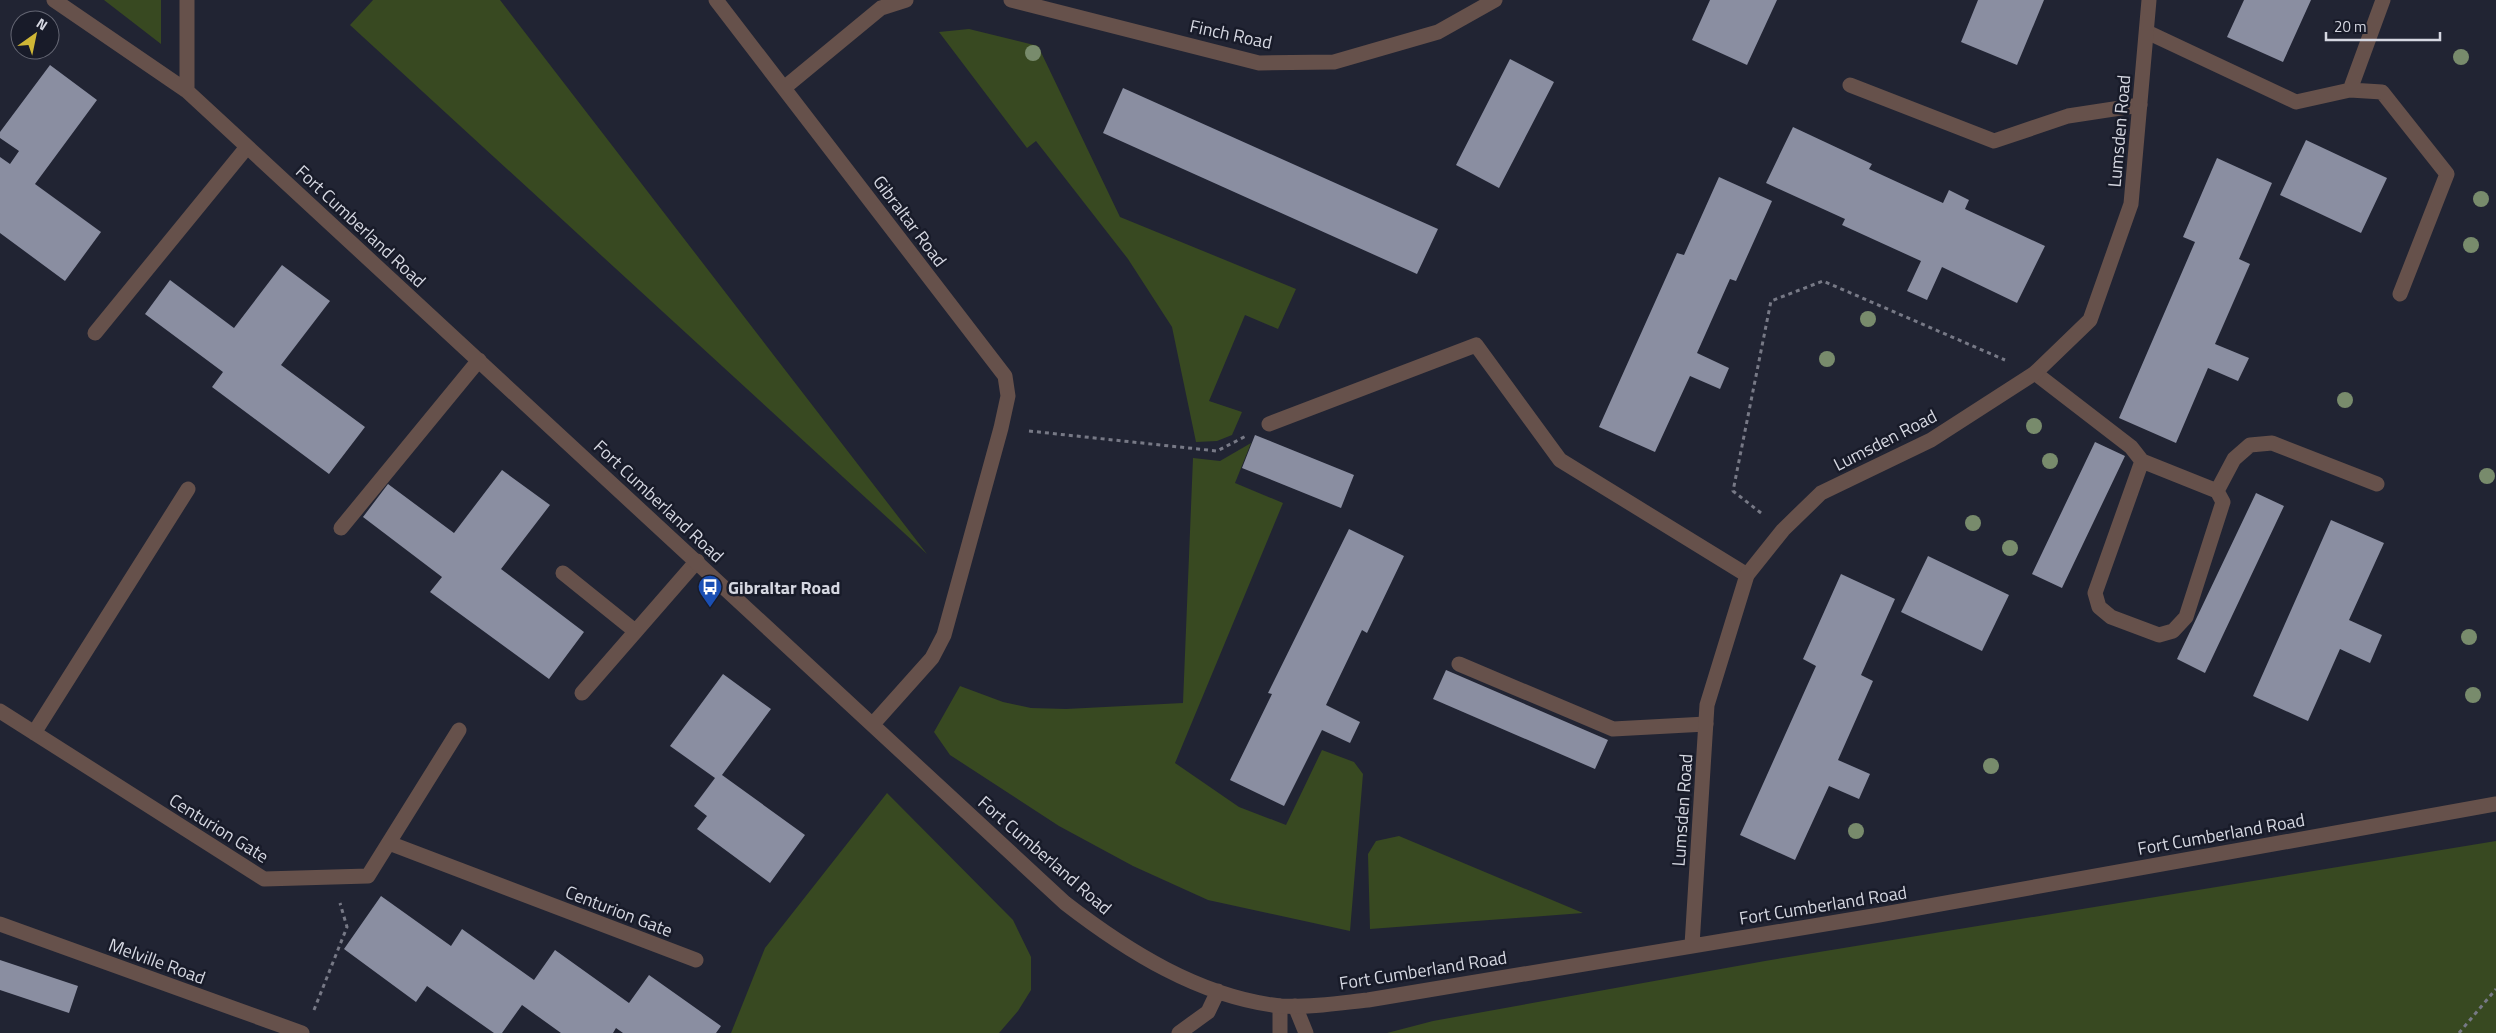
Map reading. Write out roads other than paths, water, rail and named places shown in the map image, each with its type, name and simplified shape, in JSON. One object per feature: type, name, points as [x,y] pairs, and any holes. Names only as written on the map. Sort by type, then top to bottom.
[{"type":"street","name":"Fort Cumberland Road","points":[[54,0],[187,91],[1071,908],[1120,943],[1141,955],[1186,978],[1218,991],[1288,1006],[1368,1000],[1879,915],[2496,804]]},
{"type":"street","points":[[187,0],[187,91]]},
{"type":"street","name":"Gibraltar Road","points":[[716,0],[1005,376],[1008,396],[1001,428],[944,635],[932,658],[873,724]]},
{"type":"street","points":[[784,88],[881,8],[906,0]]},
{"type":"street","name":"Finch Road","points":[[1011,0],[1259,63],[1334,62],[1438,32],[1495,0]]},
{"type":"street","name":"Lumsden Road","points":[[1692,945],[1708,705],[1746,575],[1783,530],[1821,493],[1930,440],[2035,374],[2090,320],[2131,204],[2149,0]]},
{"type":"street","points":[[2350,90],[2383,0]]},
{"type":"street","points":[[2147,32],[2296,102],[2350,90],[2382,92],[2447,174],[2400,294]]},
{"type":"street","points":[[1850,85],[1994,141],[2068,116],[2140,105]]},
{"type":"street","points":[[95,333],[247,147]]},
{"type":"street","points":[[1269,424],[1476,345],[1560,460],[1746,575]]},
{"type":"street","points":[[341,528],[479,360]]},
{"type":"street","points":[[2035,374],[2131,447],[2142,461],[2217,491],[2223,502],[2186,617],[2173,632],[2159,635],[2111,616],[2099,607],[2095,592],[2142,461]]},
{"type":"street","points":[[2217,491],[2234,459],[2250,445],[2272,443],[2377,484]]},
{"type":"street","points":[[34,733],[188,489]]},
{"type":"street","points":[[582,693],[696,561]]},
{"type":"street","points":[[563,573],[635,631]]},
{"type":"street","points":[[1459,664],[1612,729],[1706,724]]},
{"type":"street","name":"Centurion Gate","points":[[0,711],[264,879],[368,876],[458,730]]},
{"type":"street","name":"Centurion Gate","points":[[389,843],[696,960]]},
{"type":"street","name":"Melville Road","points":[[0,924],[302,1033]]},
{"type":"street","points":[[1179,1033],[1208,1012],[1218,991]]},
{"type":"street","points":[[1280,1033],[1288,1006]]},
{"type":"street","points":[[1288,1006],[1306,1033]]},
{"type":"place","name":"Gibraltar Road","points":[[710,608]]}]
